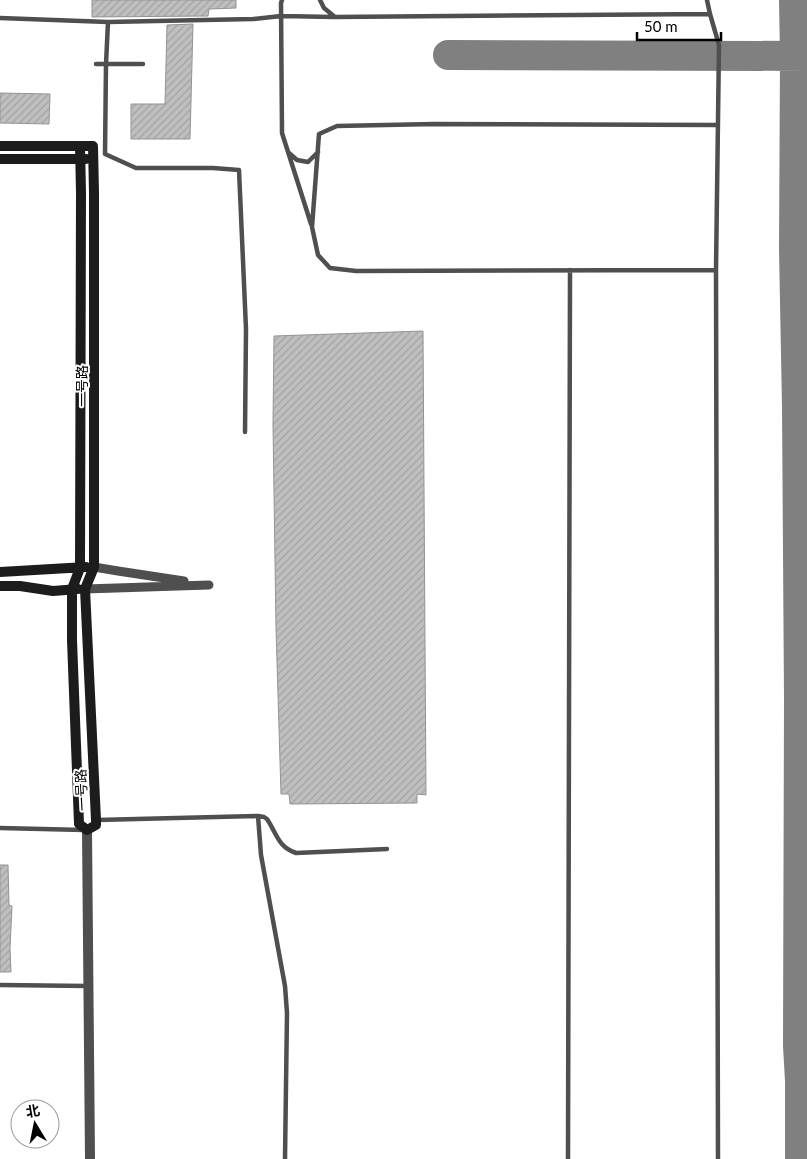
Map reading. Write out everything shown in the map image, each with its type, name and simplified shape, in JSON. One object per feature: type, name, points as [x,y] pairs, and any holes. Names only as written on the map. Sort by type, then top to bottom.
[{"type":"main road","points":[[0,146],[80,146]]},
{"type":"main road","name":"一号路","points":[[80,146],[93,146],[94,159],[94,567],[85,589],[96,824],[87,830],[79,824],[72,640],[72,589],[80,568],[80,146]]},
{"type":"main road","points":[[0,159],[94,159]]},
{"type":"main road","points":[[0,572],[94,567]]},
{"type":"main road","points":[[0,586],[20,586],[53,591],[85,589]]},
{"type":"street","points":[[85,589],[209,585],[94,567]]},
{"type":"street","points":[[87,830],[90,1159]]},
{"type":"lane","points":[[282,0],[282,134],[312,227],[318,255],[330,268],[356,271],[716,270]]},
{"type":"lane","points":[[320,0],[324,8],[335,17]]},
{"type":"lane","points":[[707,0],[719,45],[716,270],[718,1159]]},
{"type":"lane","points":[[0,18],[108,22],[253,19],[281,16],[710,14]]},
{"type":"lane","points":[[108,22],[105,154],[136,168],[239,170],[246,329],[245,432]]},
{"type":"lane","points":[[96,64],[143,64]]},
{"type":"lane","points":[[312,227],[319,134],[337,126],[434,124],[718,125]]},
{"type":"lane","points":[[288,152],[297,160],[308,162],[318,152]]},
{"type":"lane","points":[[568,1159],[570,270]]},
{"type":"lane","points":[[96,820],[258,816],[267,819],[282,845],[296,853],[387,849]]},
{"type":"lane","points":[[258,816],[261,855],[285,986],[287,1013],[285,1159]]},
{"type":"lane","points":[[0,828],[87,830]]},
{"type":"lane","points":[[0,985],[88,986]]},
{"type":"building","points":[[92,0],[236,0],[236,8],[209,9],[208,16],[92,17]]},
{"type":"building","points":[[193,24],[190,139],[131,139],[131,104],[165,104],[167,25]]},
{"type":"building","points":[[0,93],[50,94],[49,124],[0,123]]},
{"type":"building","points":[[423,331],[426,795],[417,794],[417,803],[290,804],[289,794],[281,794],[276,628],[273,424],[274,336]]},
{"type":"building","points":[[0,865],[8,865],[9,905],[12,906],[11,972],[0,972]]},
{"type":"taxiway","points":[[794,0],[800,1159]]},
{"type":"taxiway","points":[[448,55],[807,56]]}]
